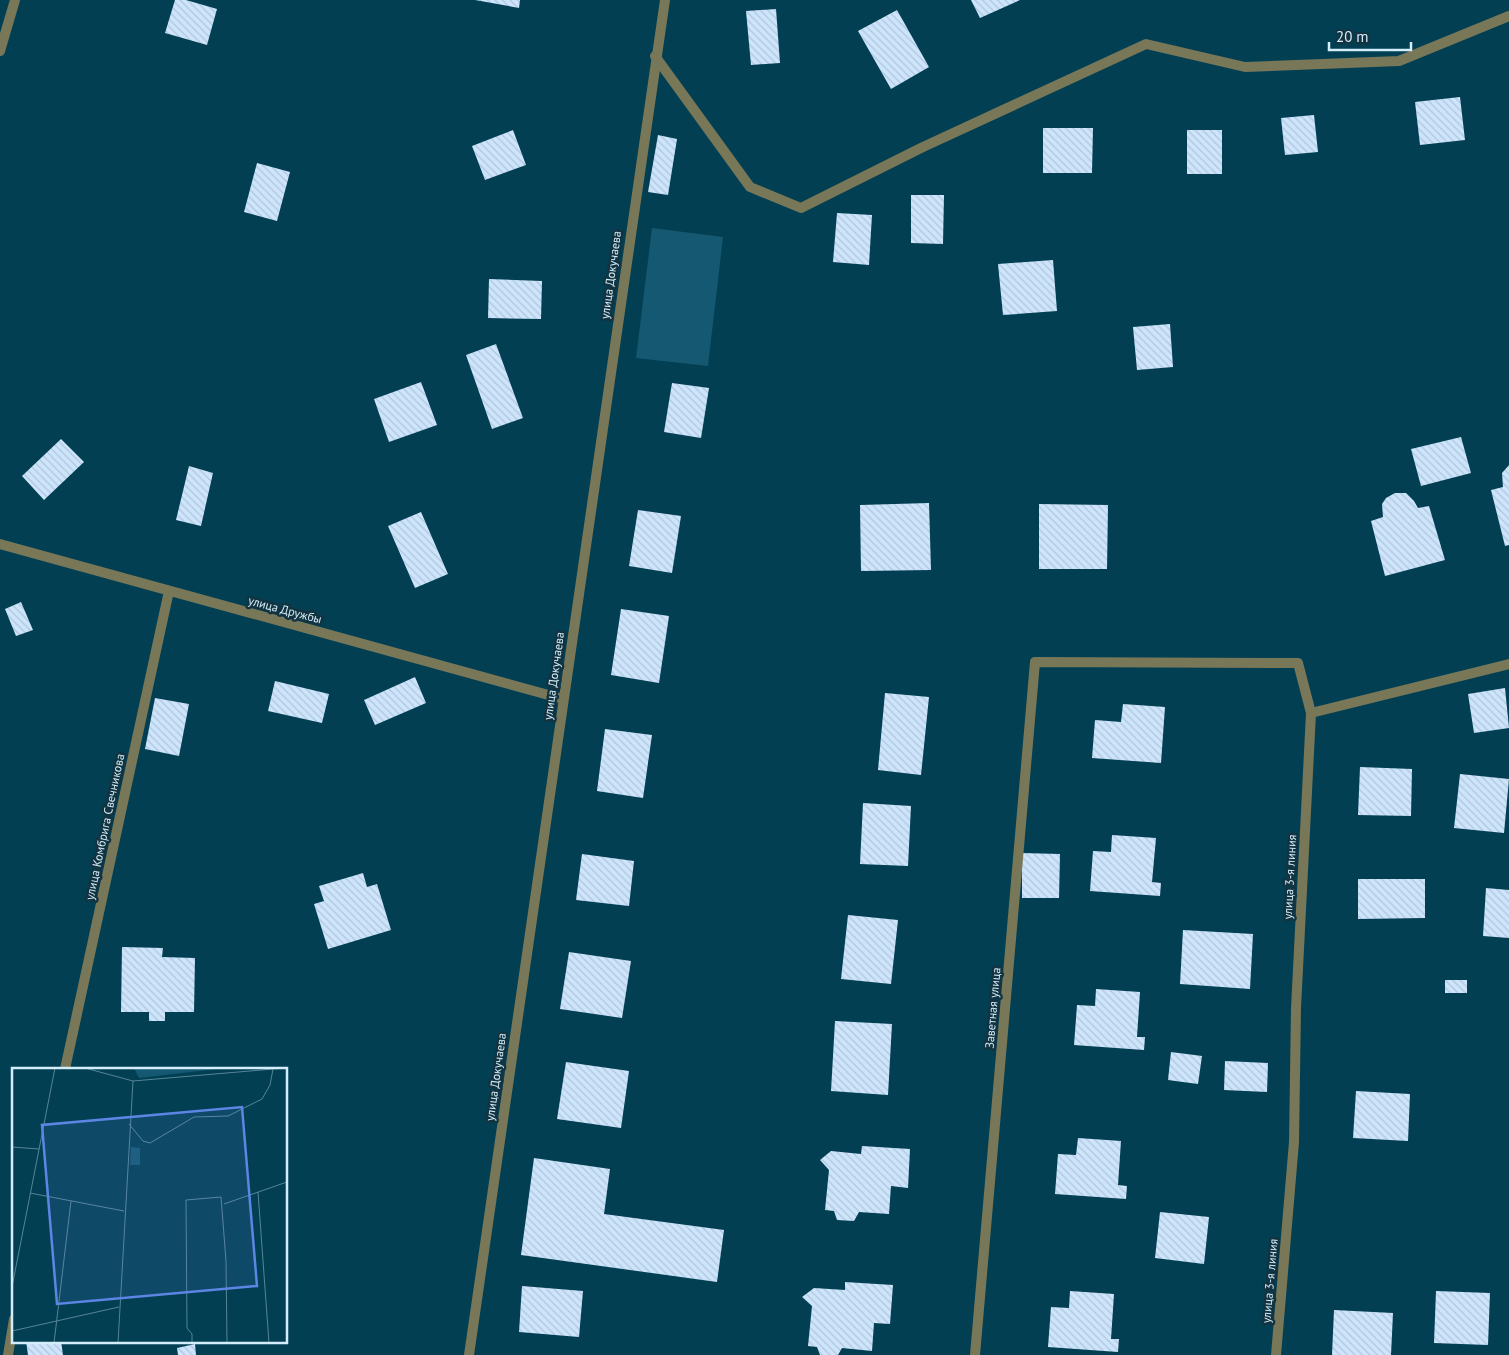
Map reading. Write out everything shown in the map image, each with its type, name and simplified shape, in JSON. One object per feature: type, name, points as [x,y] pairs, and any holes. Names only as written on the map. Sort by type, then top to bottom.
[{"type":"street","points":[[0,52],[15,0]]},
{"type":"street","name":"улица Докучаева","points":[[469,1355],[655,56],[665,0]]},
{"type":"street","points":[[655,56],[750,187],[801,208],[923,147],[1146,44],[1245,67],[1399,61],[1509,16]]},
{"type":"street","name":"улица Дружбы","points":[[0,544],[563,699]]},
{"type":"street","name":"улица Комбрига Свечникова","points":[[65,1068],[169,591]]},
{"type":"street","name":"улица 3-я линия","points":[[1035,662],[1298,663],[1311,713],[1296,1008],[1294,1142],[1276,1355]]},
{"type":"street","name":"Заветная улица","points":[[975,1355],[1035,662]]},
{"type":"street","points":[[1311,713],[1509,664]]},
{"type":"street","points":[[8,1355],[12,1331]]},
{"type":"shaded area","points":[[652,228],[723,237],[708,366],[636,358]]},
{"type":"building","points":[[175,0],[186,0],[217,9],[207,45],[165,33]]},
{"type":"building","points":[[475,0],[520,0],[519,8]]},
{"type":"building","points":[[971,0],[1020,0],[980,18]]},
{"type":"building","points":[[776,9],[780,63],[751,65],[746,11]]},
{"type":"building","points":[[897,10],[929,67],[891,89],[858,31]]},
{"type":"building","points":[[1460,97],[1465,140],[1420,145],[1415,102]]},
{"type":"building","points":[[1314,115],[1318,152],[1285,155],[1281,118]]},
{"type":"building","points":[[1043,128],[1093,128],[1092,173],[1043,173]]},
{"type":"building","points":[[513,130],[526,165],[485,180],[472,146]]},
{"type":"building","points":[[1187,130],[1222,130],[1222,174],[1187,174]]},
{"type":"building","points":[[658,135],[677,139],[668,195],[648,192]]},
{"type":"building","points":[[257,163],[290,172],[277,221],[244,212]]},
{"type":"building","points":[[911,195],[944,195],[943,244],[911,243]]},
{"type":"building","points":[[837,213],[872,215],[869,265],[833,262]]},
{"type":"building","points":[[1053,260],[1057,311],[1003,315],[998,264]]},
{"type":"building","points":[[489,279],[542,281],[541,319],[488,318]]},
{"type":"building","points":[[1170,324],[1173,367],[1137,370],[1133,327]]},
{"type":"building","points":[[496,344],[523,418],[492,429],[466,355]]},
{"type":"building","points":[[421,382],[437,425],[389,442],[374,399]]},
{"type":"building","points":[[672,383],[709,388],[701,438],[664,432]]},
{"type":"building","points":[[1461,437],[1471,473],[1421,486],[1411,449]]},
{"type":"building","points":[[61,439],[84,462],[44,500],[22,476]]},
{"type":"building","points":[[1509,465],[1509,545],[1505,546],[1491,490],[1503,487],[1502,473]]},
{"type":"building","points":[[189,466],[213,473],[201,526],[176,520]]},
{"type":"building","points":[[1395,493],[1406,493],[1418,508],[1429,506],[1445,560],[1385,576],[1371,521],[1383,517],[1382,504],[1386,498]]},
{"type":"building","points":[[929,503],[931,570],[861,571],[860,505]]},
{"type":"building","points":[[1039,504],[1108,505],[1107,569],[1039,569]]},
{"type":"building","points":[[638,510],[681,516],[672,573],[629,566]]},
{"type":"building","points":[[421,512],[448,574],[415,588],[388,526]]},
{"type":"building","points":[[21,602],[33,630],[16,636],[5,609]]},
{"type":"building","points":[[621,609],[669,616],[659,683],[611,675]]},
{"type":"building","points":[[415,677],[426,703],[375,725],[364,700]]},
{"type":"building","points":[[275,681],[329,694],[322,723],[268,711]]},
{"type":"building","points":[[1505,688],[1509,728],[1474,733],[1468,694]]},
{"type":"building","points":[[885,693],[929,697],[921,775],[878,770]]},
{"type":"building","points":[[155,698],[189,704],[179,756],[145,749]]},
{"type":"building","points":[[1123,704],[1165,707],[1161,763],[1092,758],[1095,720],[1121,722]]},
{"type":"building","points":[[605,729],[652,735],[643,798],[597,791]]},
{"type":"building","points":[[1360,767],[1412,769],[1411,816],[1358,815]]},
{"type":"building","points":[[1460,774],[1509,779],[1504,833],[1454,828]]},
{"type":"building","points":[[863,803],[911,806],[908,866],[860,864]]},
{"type":"building","points":[[1112,835],[1156,838],[1152,882],[1161,883],[1160,896],[1090,891],[1093,851],[1111,852]]},
{"type":"building","points":[[1022,853],[1060,854],[1059,898],[1022,898]]},
{"type":"building","points":[[582,854],[634,861],[629,906],[576,900]]},
{"type":"building","points":[[363,873],[367,887],[377,884],[391,930],[328,949],[314,904],[324,901],[319,886]]},
{"type":"building","points":[[1358,879],[1425,879],[1425,918],[1358,919]]},
{"type":"building","points":[[1486,888],[1509,890],[1509,938],[1483,936]]},
{"type":"building","points":[[848,915],[898,920],[891,984],[841,979]]},
{"type":"building","points":[[1183,930],[1253,934],[1250,989],[1180,984]]},
{"type":"building","points":[[122,947],[163,948],[162,957],[195,958],[194,1012],[165,1012],[165,1021],[149,1021],[149,1012],[121,1012]]},
{"type":"building","points":[[569,952],[631,961],[622,1018],[560,1009]]},
{"type":"building","points":[[1445,980],[1467,980],[1467,993],[1445,993]]},
{"type":"building","points":[[1096,989],[1140,992],[1137,1037],[1145,1037],[1144,1050],[1074,1045],[1077,1005],[1095,1006]]},
{"type":"building","points":[[835,1021],[892,1024],[888,1095],[831,1091]]},
{"type":"building","points":[[1171,1052],[1202,1056],[1198,1084],[1168,1080]]},
{"type":"building","points":[[1225,1061],[1268,1063],[1267,1092],[1224,1090]]},
{"type":"building","points":[[566,1062],[629,1071],[621,1128],[557,1119]]},
{"type":"building","points":[[1356,1091],[1410,1094],[1408,1141],[1353,1138]]},
{"type":"building","points":[[1078,1138],[1121,1141],[1118,1185],[1127,1186],[1126,1199],[1055,1194],[1058,1154],[1076,1155]]},
{"type":"building","points":[[862,1146],[910,1149],[908,1188],[891,1186],[889,1214],[859,1212],[854,1221],[837,1220],[834,1211],[825,1210],[829,1170],[820,1160],[831,1151],[861,1154]]},
{"type":"building","points":[[534,1158],[610,1169],[604,1214],[724,1230],[717,1282],[521,1255]]},
{"type":"building","points":[[1160,1212],[1209,1217],[1204,1264],[1155,1258]]},
{"type":"building","points":[[845,1282],[893,1285],[890,1324],[874,1323],[872,1351],[842,1348],[838,1355],[820,1355],[817,1347],[808,1346],[812,1306],[802,1297],[814,1288],[845,1290]]},
{"type":"building","points":[[522,1286],[583,1291],[579,1337],[519,1332]]},
{"type":"building","points":[[1070,1291],[1114,1294],[1111,1339],[1119,1339],[1118,1352],[1048,1347],[1051,1307],[1069,1308]]},
{"type":"building","points":[[1436,1291],[1490,1293],[1488,1345],[1434,1343]]},
{"type":"building","points":[[1334,1310],[1393,1313],[1391,1355],[1332,1355]]},
{"type":"building","points":[[26,1342],[61,1342],[63,1355],[28,1355]]},
{"type":"building","points":[[195,1344],[196,1355],[178,1355],[177,1348]]}]
